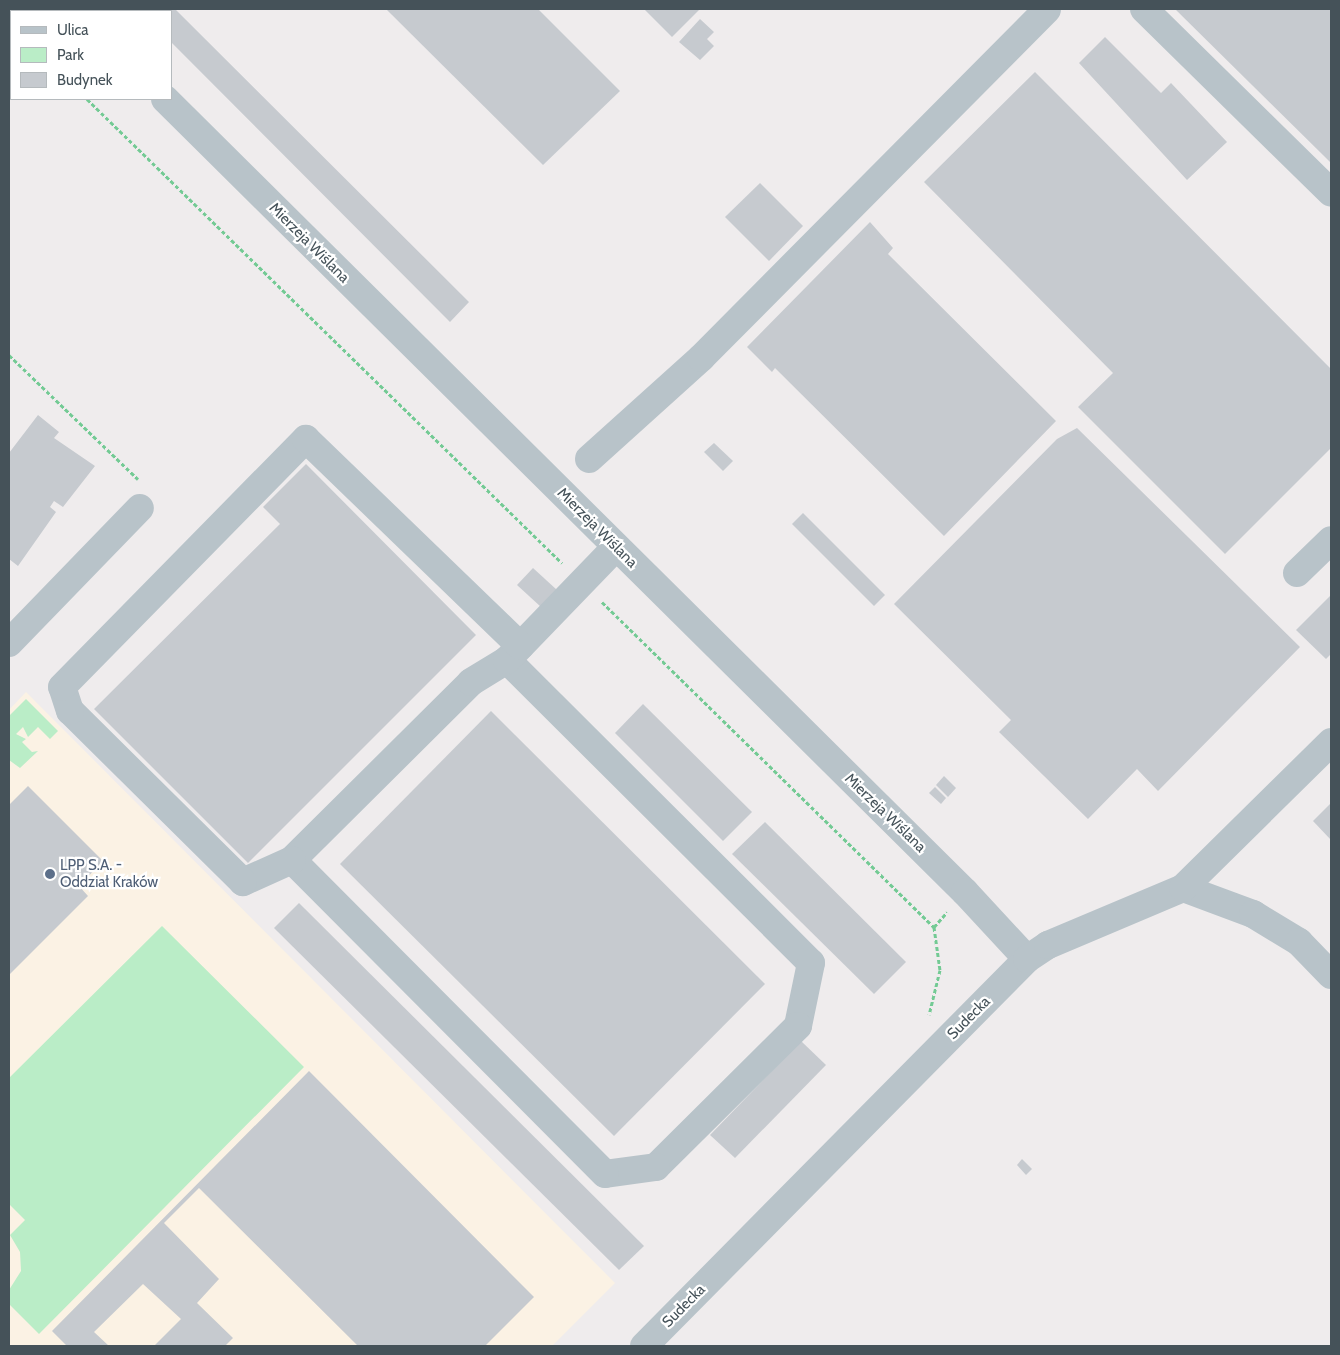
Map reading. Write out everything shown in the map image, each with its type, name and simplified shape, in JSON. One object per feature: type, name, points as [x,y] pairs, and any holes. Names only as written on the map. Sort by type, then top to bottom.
[{"type":"street","points":[[588,459],[701,358],[1047,9]]},
{"type":"street","points":[[1144,9],[1331,193]]},
{"type":"street","name":"Mierzeja Wiślana","points":[[166,100],[965,892],[1027,959]]},
{"type":"street","points":[[292,860],[605,1174],[656,1167],[798,1026],[811,963],[514,653],[306,439],[62,688],[70,711],[243,882],[292,860],[471,682],[514,653],[616,547]]},
{"type":"street","points":[[9,643],[140,508]]},
{"type":"street","points":[[1297,573],[1331,540]]},
{"type":"street","name":"Sudecka","points":[[644,1346],[1027,959],[1048,945],[1183,888],[1331,742]]},
{"type":"street","points":[[1183,888],[1253,914],[1298,942],[1331,974]]},
{"type":"path","points":[[88,100],[934,927],[940,970],[927,1024]]},
{"type":"path","points":[[9,355],[140,481]]},
{"type":"shaded area","points":[[26,692],[615,1283],[552,1346],[9,1346],[9,710]]},
{"type":"green space","points":[[26,699],[58,731],[50,739],[38,727],[28,737],[23,727],[16,734],[26,739],[22,742],[32,752],[38,751],[20,768],[9,760],[9,716]]},
{"type":"green space","points":[[162,926],[304,1067],[39,1334],[9,1304],[9,1290],[21,1271],[20,1252],[10,1235],[25,1220],[9,1204],[9,1078]]},
{"type":"building","points":[[138,9],[175,9],[469,302],[450,322],[172,43],[172,10]]},
{"type":"building","points":[[386,9],[538,9],[620,91],[543,165]]},
{"type":"building","points":[[644,9],[700,9],[672,37]]},
{"type":"building","points":[[1175,9],[1331,9],[1331,163],[1323,155]]},
{"type":"building","points":[[700,19],[714,32],[707,39],[714,46],[700,60],[679,42]]},
{"type":"building","points":[[1105,37],[1161,93],[1171,83],[1227,142],[1187,180],[1079,63]]},
{"type":"building","points":[[1035,72],[1331,369],[1331,448],[1225,554],[1078,407],[1113,373],[924,182]]},
{"type":"building","points":[[760,183],[803,226],[769,261],[725,217]]},
{"type":"building","points":[[870,222],[893,248],[888,254],[1056,421],[944,536],[775,368],[772,372],[747,347]]},
{"type":"building","points":[[38,415],[59,432],[54,438],[95,466],[63,507],[54,501],[50,507],[56,512],[18,566],[9,559],[9,453]]},
{"type":"building","points":[[1077,428],[1300,647],[1158,791],[1137,769],[1088,819],[999,732],[1011,720],[894,604],[1057,439]]},
{"type":"building","points":[[714,443],[733,461],[723,471],[704,452]]},
{"type":"building","points":[[306,464],[476,635],[248,863],[94,709],[280,524],[263,507]]},
{"type":"building","points":[[803,513],[885,595],[874,606],[792,524]]},
{"type":"building","points":[[533,568],[557,590],[541,607],[517,585]]},
{"type":"building","points":[[1331,595],[1331,654],[1326,659],[1296,630]]},
{"type":"building","points":[[643,704],[752,812],[723,841],[615,733]]},
{"type":"building","points":[[491,711],[765,984],[614,1136],[340,864]]},
{"type":"building","points":[[944,776],[956,788],[948,797],[936,785]]},
{"type":"building","name":"LPP S.A. - Oddział Kraków","points":[[28,786],[103,861],[79,886],[88,896],[9,975],[9,805]]},
{"type":"building","points":[[935,787],[946,798],[941,804],[929,793]]},
{"type":"building","points":[[1331,803],[1331,840],[1313,821]]},
{"type":"building","points":[[765,822],[906,962],[874,994],[732,854]]},
{"type":"building","points":[[299,903],[644,1246],[619,1270],[274,928]]},
{"type":"building","points":[[801,1041],[826,1065],[735,1158],[710,1135]]},
{"type":"building","points":[[309,1071],[534,1297],[485,1346],[358,1346],[199,1188],[164,1223],[219,1279],[197,1303],[233,1338],[225,1346],[154,1346],[181,1319],[143,1284],[94,1332],[109,1346],[67,1346],[52,1331]]},
{"type":"building","points":[[1022,1159],[1032,1169],[1026,1175],[1017,1165]]},
{"type":"place","name":"LPP S.A. - Oddział Kraków","points":[[50,874]]}]
